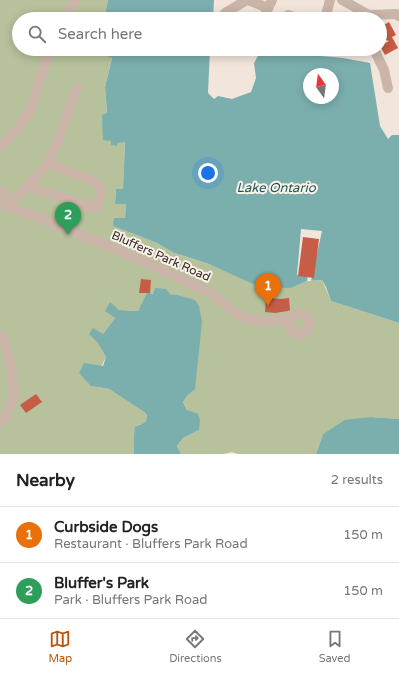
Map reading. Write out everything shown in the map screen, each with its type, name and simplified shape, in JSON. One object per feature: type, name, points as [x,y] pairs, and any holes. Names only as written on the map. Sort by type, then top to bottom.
[{"type":"street","points":[[69,12],[75,0]]},
{"type":"street","points":[[227,12],[247,0],[270,4]]},
{"type":"street","points":[[327,12],[330,0]]},
{"type":"street","points":[[342,0],[360,12]]},
{"type":"street","points":[[387,15],[396,14],[399,16]]},
{"type":"street","points":[[0,148],[24,121],[28,114],[48,56]]},
{"type":"street","points":[[377,56],[384,70],[388,88]]},
{"type":"street","points":[[5,203],[18,196],[48,163],[61,132],[76,88]]},
{"type":"street","points":[[27,186],[97,208],[101,189],[99,184],[48,163]]},
{"type":"street","name":"Bluffers Park Road","points":[[0,191],[5,203],[135,257],[210,293],[240,316],[255,321],[265,322],[290,319]]},
{"type":"street","points":[[0,335],[4,340],[11,366],[14,396],[6,417],[0,422]]},
{"type":"green space","points":[[0,0],[108,0],[105,12],[12,12],[12,56],[112,57],[105,87],[107,114],[103,139],[112,141],[112,145],[117,146],[118,143],[125,141],[123,189],[116,189],[115,203],[126,204],[125,219],[113,226],[157,243],[174,253],[291,288],[307,281],[322,280],[331,301],[399,323],[399,419],[371,417],[323,434],[316,454],[238,454],[232,452],[223,454],[181,454],[177,446],[183,438],[199,430],[183,402],[188,395],[177,295],[171,295],[155,288],[154,294],[147,292],[138,311],[119,310],[110,303],[106,311],[115,318],[97,342],[106,357],[91,386],[109,389],[147,415],[144,424],[137,425],[134,435],[134,454],[0,454]]},
{"type":"water","points":[[108,0],[214,0],[213,12],[105,12]]},
{"type":"water","name":"Lake Ontario","points":[[107,56],[210,56],[208,93],[214,99],[218,96],[232,99],[251,92],[256,78],[254,63],[258,56],[321,56],[370,63],[380,126],[388,139],[392,135],[399,135],[399,323],[331,301],[322,280],[307,281],[291,288],[260,287],[209,264],[174,253],[157,243],[113,226],[114,218],[125,218],[126,204],[115,204],[116,189],[123,189],[125,142],[118,143],[117,146],[111,145],[111,141],[103,140],[102,115],[107,113],[105,87],[112,58]]},
{"type":"water","points":[[155,288],[166,289],[171,295],[177,295],[195,300],[199,306],[202,322],[195,389],[183,402],[187,410],[198,414],[200,420],[199,430],[183,438],[177,446],[181,454],[134,454],[135,427],[146,421],[147,415],[109,389],[91,386],[79,373],[84,363],[103,366],[106,357],[97,342],[89,334],[93,328],[103,334],[115,318],[105,311],[110,302],[119,310],[138,311],[147,292],[153,294]]},
{"type":"water","points":[[371,417],[399,419],[399,454],[316,454],[323,434],[345,420]]},
{"type":"pier","points":[[301,229],[322,231],[311,281],[307,281],[308,275],[297,275]]},
{"type":"building","points":[[389,22],[396,35],[392,37],[398,48],[387,54],[387,42],[389,41],[387,40],[387,23]]},
{"type":"building","points":[[303,237],[319,239],[314,278],[298,276]]},
{"type":"building","points":[[141,279],[151,280],[150,293],[139,293]]},
{"type":"building","points":[[266,298],[289,298],[290,310],[275,313],[265,312]]},
{"type":"building","points":[[36,394],[42,402],[26,413],[20,405]]},
{"type":"place","name":"Bluffer's Park","points":[[68,235]]},
{"type":"place","name":"Curbside Dogs","points":[[268,306]]}]
